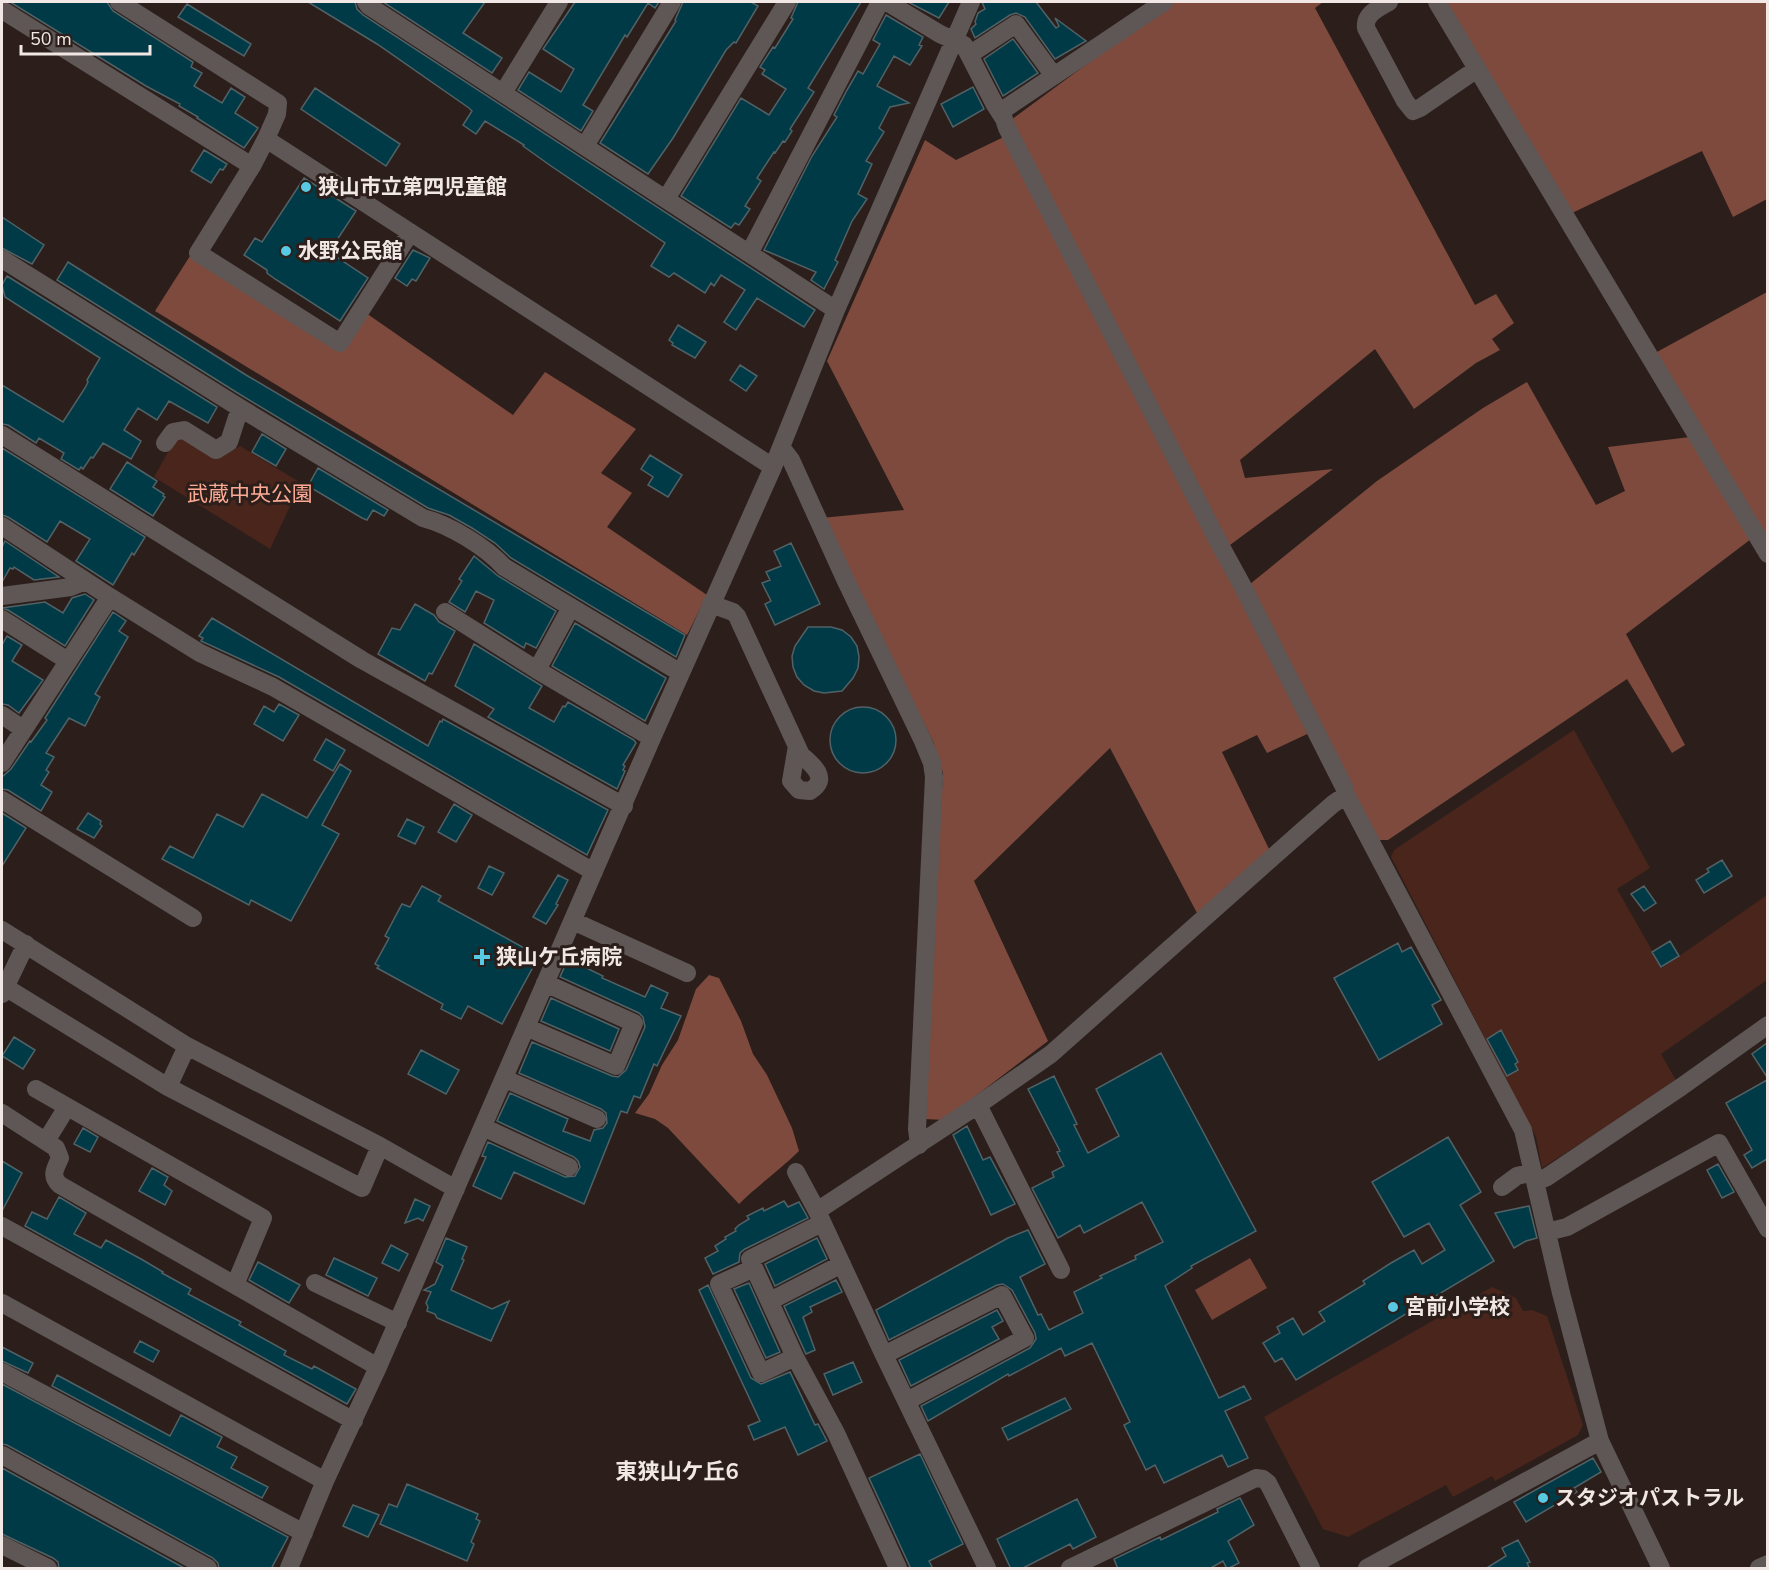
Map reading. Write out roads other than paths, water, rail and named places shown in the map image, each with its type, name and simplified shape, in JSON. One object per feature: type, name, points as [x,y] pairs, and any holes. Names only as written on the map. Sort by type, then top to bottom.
[{"type":"street","points":[[119,2],[278,103],[277,114],[252,166],[198,253],[340,343],[410,232]]},
{"type":"street","points":[[366,2],[836,310]]},
{"type":"street","points":[[503,93],[559,2]]},
{"type":"street","points":[[585,146],[672,2]]},
{"type":"street","points":[[666,199],[787,2]]},
{"type":"street","points":[[750,252],[880,2]]},
{"type":"street","points":[[887,2],[940,34],[964,45],[1251,603],[1346,795],[1522,1130],[1561,1293],[1600,1441],[1661,1569]]},
{"type":"street","points":[[289,1569],[325,1481],[398,1323],[652,738],[773,467],[836,310],[971,2]]},
{"type":"street","points":[[1000,112],[1164,2]]},
{"type":"street","points":[[1389,2],[1370,14],[1365,22],[1366,28],[1405,101],[1413,111],[1477,69]]},
{"type":"street","points":[[1437,2],[1767,554]]},
{"type":"street","points":[[2,10],[252,166]]},
{"type":"street","points":[[969,55],[1016,24],[1054,76]]},
{"type":"street","points":[[266,139],[773,467]]},
{"type":"street","points":[[2,259],[240,408],[423,518],[438,522],[494,555],[504,567],[681,673]]},
{"type":"street","points":[[165,443],[173,432],[184,430],[216,450],[230,442],[240,408]]},
{"type":"street","points":[[2,435],[362,660],[624,806]]},
{"type":"street","points":[[781,447],[791,460],[932,763],[934,777],[917,1128],[919,1144]]},
{"type":"street","points":[[2,526],[200,653],[273,687],[594,872]]},
{"type":"street","points":[[2,596],[71,587],[86,581]]},
{"type":"street","points":[[2,763],[110,597]]},
{"type":"street","points":[[711,604],[733,612],[737,616],[797,746]]},
{"type":"street","points":[[537,670],[570,607]]},
{"type":"street","points":[[445,612],[652,738]]},
{"type":"street","points":[[2,619],[68,661]]},
{"type":"street","points":[[2,715],[23,729]]},
{"type":"street","points":[[898,1569],[836,1433],[795,1357],[750,1259],[820,1217],[919,1144],[1051,1054],[1309,825],[1346,795]]},
{"type":"street","points":[[2,801],[193,918]]},
{"type":"street","points":[[573,921],[687,973]]},
{"type":"street","points":[[2,930],[187,1046],[380,1146],[456,1189]]},
{"type":"street","points":[[26,944],[3,991],[168,1087],[362,1188],[380,1146]]},
{"type":"street","points":[[526,1027],[616,1066],[634,1023],[545,983]]},
{"type":"street","points":[[1502,1187],[1517,1176],[1547,1177],[1767,1025]]},
{"type":"street","points":[[168,1087],[187,1046]]},
{"type":"street","points":[[505,1079],[597,1119]]},
{"type":"street","points":[[36,1089],[264,1218],[235,1285]]},
{"type":"street","points":[[978,1105],[1061,1270]]},
{"type":"street","points":[[46,1140],[67,1107]]},
{"type":"street","points":[[2,1113],[56,1148],[60,1158],[53,1173],[54,1180],[60,1185],[378,1366]]},
{"type":"street","points":[[483,1127],[569,1167]]},
{"type":"street","points":[[1547,1232],[1567,1227],[1719,1143],[1767,1229]]},
{"type":"street","points":[[796,1172],[820,1217],[987,1569]]},
{"type":"street","points":[[2,1226],[354,1421]]},
{"type":"street","points":[[771,1301],[842,1264]]},
{"type":"street","points":[[754,1268],[719,1284],[761,1373],[795,1357]]},
{"type":"street","points":[[315,1283],[398,1323]]},
{"type":"street","points":[[884,1355],[1002,1295],[1025,1338],[907,1401]]},
{"type":"street","points":[[2,1303],[325,1481]]},
{"type":"street","points":[[2,1372],[304,1533]]},
{"type":"street","points":[[1367,1569],[1600,1441]]},
{"type":"street","points":[[2,1455],[208,1569]]},
{"type":"street","points":[[1070,1569],[1102,1562],[1256,1478],[1268,1483],[1311,1569]]},
{"type":"street","points":[[2,1545],[48,1569]]},
{"type":"street","points":[[1759,1569],[1767,1564]]},
{"type":"place","name":"狭山市立第四児童館","points":[[306,187]]},
{"type":"place","name":"水野公民館","points":[[286,251]]},
{"type":"place","name":"狭山ケ丘病院","points":[[482,957]]},
{"type":"place","name":"宮前小学校","points":[[1393,1307]]},
{"type":"place","name":"スタジオパストラル","points":[[1543,1498]]},
{"type":"district","name":"東狭山ケ丘6","points":[[677,1472]]},
{"type":"park label","name":"武蔵中央公園","points":[[250,494]]}]
